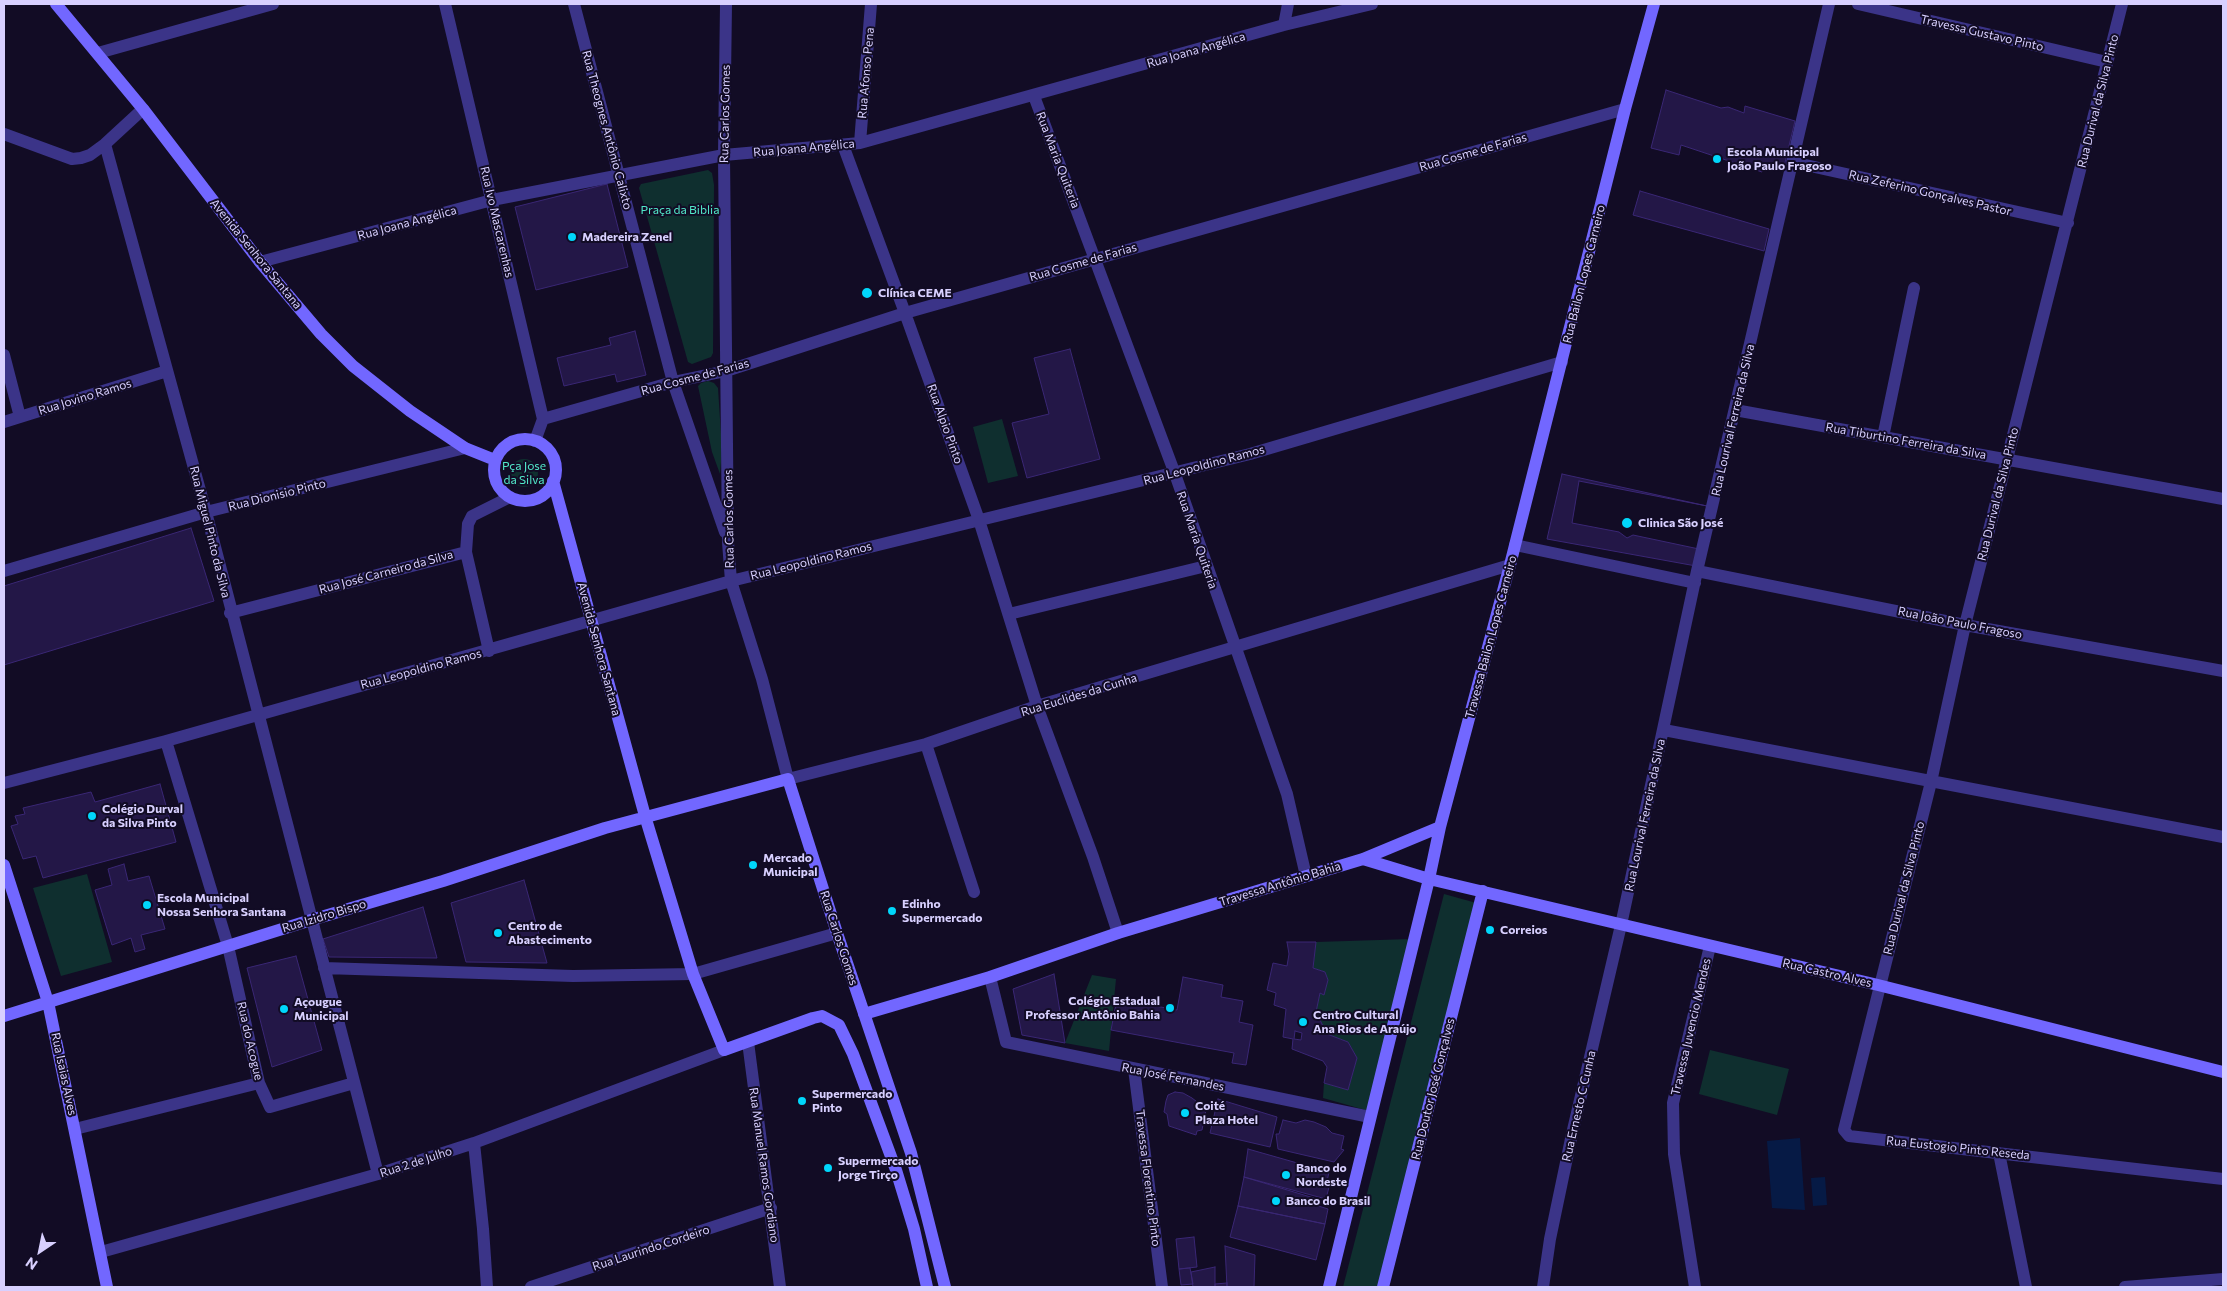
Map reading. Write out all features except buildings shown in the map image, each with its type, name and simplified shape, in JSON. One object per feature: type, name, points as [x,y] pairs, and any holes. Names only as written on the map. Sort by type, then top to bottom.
[{"type":"street","name":"Avenida Senhora Santana","points":[[56,4],[143,109],[260,262],[322,334],[353,366],[410,411],[465,448],[495,460]]},
{"type":"street","points":[[98,53],[273,4]]},
{"type":"street","name":"Rua Ivo Mascarenhas","points":[[445,4],[543,419]]},
{"type":"street","name":"Rua Theognes Antônio Calixto","points":[[574,4],[673,382],[728,542]]},
{"type":"street","name":"Rua Carlos Gomes","points":[[726,4],[724,155],[728,542],[731,581],[762,679],[788,779],[837,933],[911,1153],[945,1287]]},
{"type":"street","name":"Rua Afonso Pena","points":[[860,143],[871,4]]},
{"type":"street","points":[[1284,25],[1288,4]]},
{"type":"street","name":"Rua Joana Angélica","points":[[260,262],[492,200],[724,155],[860,143],[1284,25],[1372,4]]},
{"type":"street","name":"Rua Bailon Lopes Carneiro","points":[[1515,545],[1625,109],[1654,4]]},
{"type":"street","name":"Rua Lourival Ferreira da Silva","points":[[1621,925],[1696,577],[1829,4]]},
{"type":"street","name":"Travessa Gustavo Pinto","points":[[1858,4],[2107,62]]},
{"type":"street","name":"Rua Durival da Silva Pinto","points":[[1878,985],[1931,782],[1965,625],[2068,224],[2122,4]]},
{"type":"street","name":"Rua Maria Quiteria","points":[[1034,96],[1175,474],[1234,649],[1287,794],[1306,876]]},
{"type":"street","points":[[4,134],[72,159],[90,155],[105,144],[143,109]]},
{"type":"street","name":"Rua Cosme de Farias","points":[[543,419],[673,382],[726,370],[905,313],[1625,109]]},
{"type":"street","name":"Rua Miguel Pinto da Silva","points":[[105,144],[206,512],[230,613],[311,920]]},
{"type":"street","name":"Rua Alpio Pinto","points":[[842,145],[905,313],[979,520],[1037,706]]},
{"type":"street","name":"Rua Zeferino Gonçalves Pastor","points":[[1792,162],[2068,224]]},
{"type":"street","points":[[1883,437],[1914,288]]},
{"type":"street","points":[[4,355],[20,417]]},
{"type":"street","name":"Rua Leopoldino Ramos","points":[[4,783],[166,741],[731,581],[1175,474],[1250,454],[1562,362]]},
{"type":"street","name":"Rua Jovino Ramos","points":[[4,422],[167,371]]},
{"type":"street","name":"Rua Tiburtino Ferreira da Silva","points":[[1735,410],[2223,499]]},
{"type":"street","points":[[543,419],[535,440],[515,440],[506,444],[495,460],[494,469],[498,485],[510,497],[520,500],[535,498],[548,490],[553,482]]},
{"type":"street","name":"Avenida Senhora Santana","points":[[535,440],[544,445],[554,462],[556,472],[553,482],[645,816],[693,974],[724,1050]]},
{"type":"street","name":"Rua Dionisio Pinto","points":[[4,571],[206,512],[465,448]]},
{"type":"street","name":"Rua José Carneiro da Silva","points":[[230,613],[466,552],[468,524],[472,516],[510,497]]},
{"type":"street","name":"Travessa Bailon Lopes Carneiro","points":[[1429,879],[1440,827],[1515,545],[1696,577]]},
{"type":"street","points":[[466,552],[489,651]]},
{"type":"street","name":"Rua Euclides da Cunha","points":[[645,816],[926,744],[1037,706],[1234,649],[1510,565]]},
{"type":"street","points":[[1009,614],[1206,566]]},
{"type":"street","name":"Rua João Paulo Fragoso","points":[[1696,577],[2223,671]]},
{"type":"street","points":[[1037,706],[1093,857],[1118,933]]},
{"type":"street","points":[[1664,730],[2223,837]]},
{"type":"street","name":"Rua do Acogue","points":[[166,741],[228,946],[259,1083],[270,1107],[354,1083]]},
{"type":"street","points":[[926,744],[974,892]]},
{"type":"street","name":"Rua Izidro Bispo","points":[[4,1016],[311,920],[443,881],[645,816]]},
{"type":"street","name":"Travessa Antônio Bahia","points":[[864,1014],[990,977],[1118,933],[1363,859],[1440,827]]},
{"type":"street","name":"Rua Castro Alves","points":[[1363,859],[1429,879],[1878,985],[2223,1072]]},
{"type":"street","name":"Rua Isaias Alves","points":[[4,865],[48,1002],[107,1287]]},
{"type":"street","points":[[1329,1287],[1429,879]]},
{"type":"street","name":"Rua Doutor José Gonçalves","points":[[1383,1287],[1483,891]]},
{"type":"street","points":[[311,920],[378,1174]]},
{"type":"street","name":"Rua Ernesto C Cunha","points":[[1543,1287],[1550,1239],[1572,1134],[1621,925]]},
{"type":"street","points":[[324,968],[574,976],[693,974],[837,933]]},
{"type":"street","name":"Travessa Juvencio Mendes","points":[[1695,1287],[1674,1154],[1673,1103],[1710,946]]},
{"type":"street","name":"Rua José Fernandes","points":[[990,977],[1006,1042],[1134,1070],[1370,1117]]},
{"type":"street","name":"Rua Eustogio Pinto Reseda","points":[[1878,985],[1844,1125],[1846,1134],[1850,1136],[2223,1179]]},
{"type":"street","points":[[724,1050],[822,1016],[839,1025],[853,1054],[896,1170],[914,1229],[926,1287]]},
{"type":"street","name":"Rua Manuel Ramos Gordiano","points":[[748,1042],[780,1287]]},
{"type":"street","name":"Rua 2 de Julho","points":[[100,1252],[378,1174],[474,1143],[724,1050]]},
{"type":"street","name":"Travessa Florentino Pinto","points":[[1134,1070],[1162,1287]]},
{"type":"street","points":[[75,1129],[259,1083]]},
{"type":"street","points":[[474,1143],[487,1287]]},
{"type":"street","points":[[1999,1153],[2026,1287]]},
{"type":"street","name":"Rua Laurindo Cordeiro","points":[[531,1287],[771,1208]]},
{"type":"street","points":[[2125,1287],[2223,1279]]},
{"type":"green space","name":"Praça da Biblia","points":[[708,170],[712,173],[714,185],[713,353],[711,357],[692,364],[688,362],[639,188],[641,184]]},
{"type":"green space","points":[[708,381],[714,383],[718,388],[722,450],[720,474],[712,452],[698,386]]},
{"type":"green space","points":[[1002,419],[1018,476],[988,483],[973,427]]},
{"type":"green space","name":"Pça Jose da Silva","points":[[524,459],[534,463],[538,473],[534,483],[524,487],[514,483],[510,473],[514,463]]},
{"type":"green space","points":[[87,874],[112,962],[61,976],[33,888]]},
{"type":"green space","points":[[1444,894],[1480,904],[1378,1287],[1343,1287]]},
{"type":"green space","points":[[1411,939],[1369,1111],[1323,1098],[1324,1083],[1348,1090],[1357,1058],[1348,1042],[1327,1034],[1316,1012],[1320,993],[1324,994],[1328,980],[1325,972],[1313,968],[1316,942]]},
{"type":"green space","points":[[1092,975],[1116,979],[1109,1051],[1065,1043]]},
{"type":"green space","points":[[1710,1050],[1789,1069],[1777,1115],[1699,1094]]},
{"type":"water","points":[[1800,1138],[1805,1210],[1772,1208],[1767,1141]]},
{"type":"water","points":[[1825,1177],[1827,1205],[1813,1206],[1811,1178]]},
{"type":"place","name":"Escola Municipal João Paulo Fragoso","points":[[1717,159]]},
{"type":"place","name":"Madereira Zenel","points":[[572,237]]},
{"type":"place","name":"Clínica CEME","points":[[867,293]]},
{"type":"place","name":"Clinica São José","points":[[1627,523]]},
{"type":"place","name":"Colégio Durval da Silva Pinto","points":[[92,816]]},
{"type":"place","name":"Mercado Municipal","points":[[753,865]]},
{"type":"place","name":"Escola Municipal Nossa Senhora Santana","points":[[147,905]]},
{"type":"place","name":"Edinho Supermercado","points":[[892,911]]},
{"type":"place","name":"Correios","points":[[1490,930]]},
{"type":"place","name":"Centro de Abastecimento","points":[[498,933]]},
{"type":"place","name":"Colégio Estadual Professor Antônio Bahia","points":[[1170,1008]]},
{"type":"place","name":"Açougue Municipal","points":[[284,1009]]},
{"type":"place","name":"Centro Cultural Ana Rios de Araújo","points":[[1303,1022]]},
{"type":"place","name":"Supermercado Pinto","points":[[802,1101]]},
{"type":"place","name":"Coité Plaza Hotel","points":[[1185,1113]]},
{"type":"place","name":"Supermercado Jorge Tirço","points":[[828,1168]]},
{"type":"place","name":"Banco do Nordeste","points":[[1286,1175]]},
{"type":"place","name":"Banco do Brasil","points":[[1276,1201]]}]
